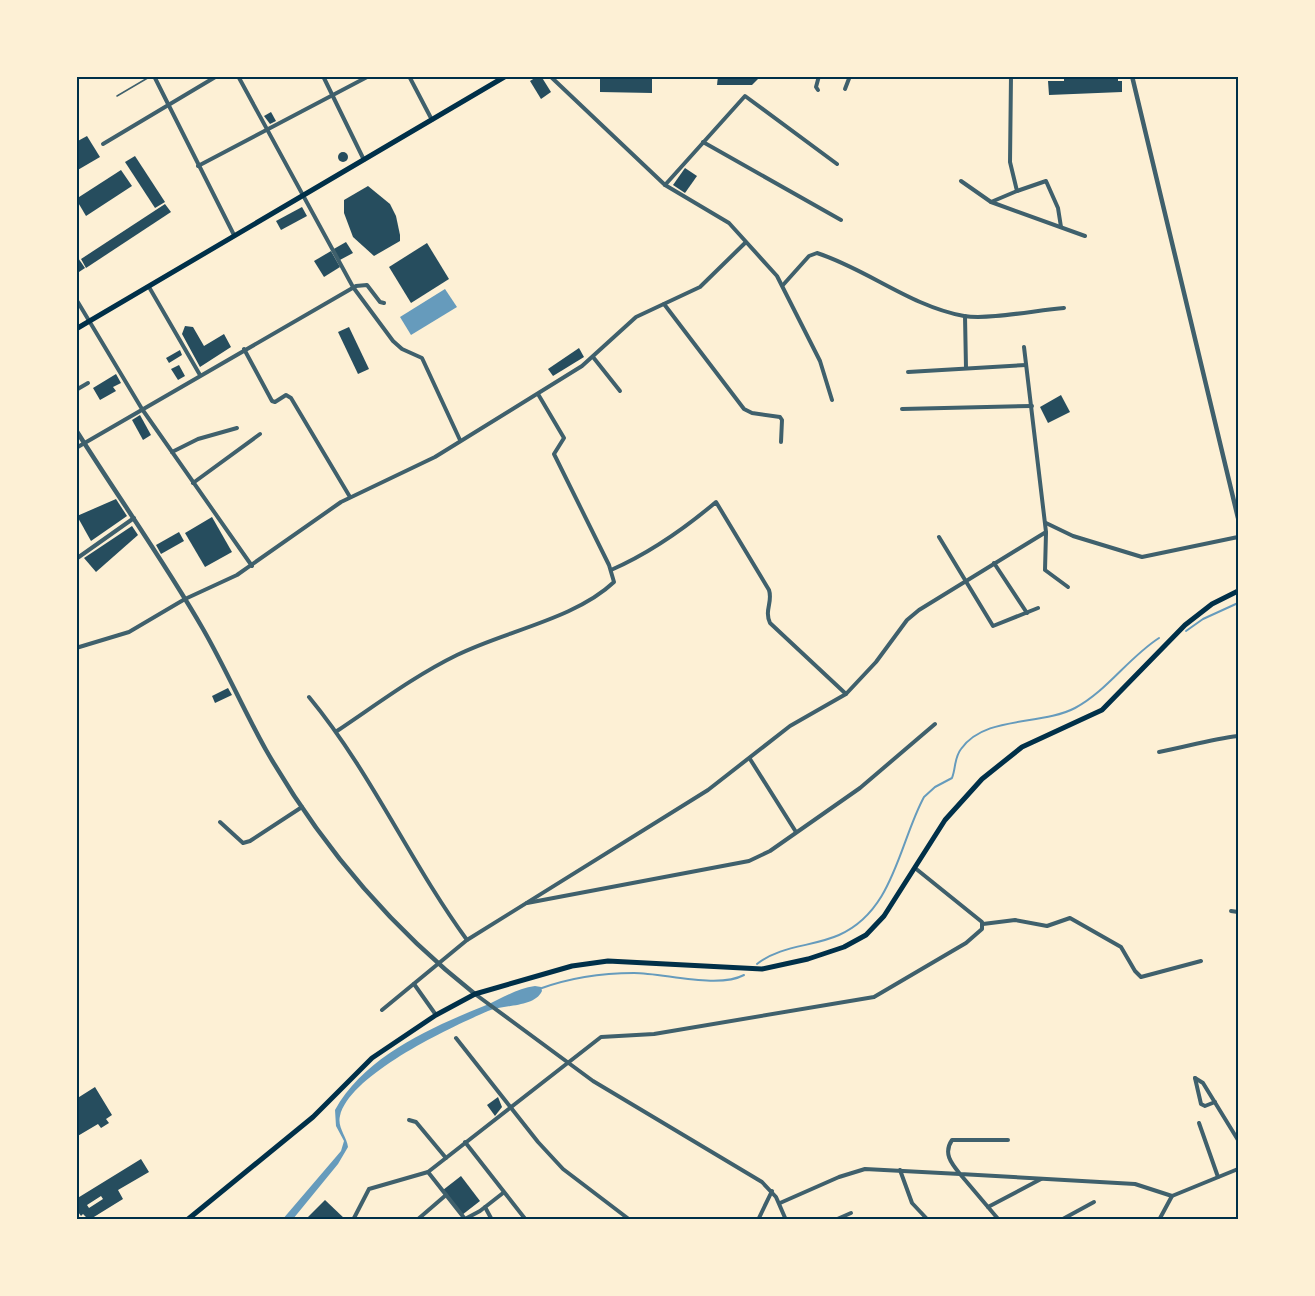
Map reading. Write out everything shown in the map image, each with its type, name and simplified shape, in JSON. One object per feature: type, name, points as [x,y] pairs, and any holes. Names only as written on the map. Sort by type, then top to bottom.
[{"type":"main road","points":[[76,329],[432,120],[496,79],[506,76]]},
{"type":"main road","points":[[187,1220],[313,1117],[372,1058],[436,1015],[475,994],[591,962],[639,962],[762,969],[808,959],[844,947],[866,936],[884,916],[945,820],[999,764],[1022,747],[1044,735],[1076,724],[1102,710],[1185,625],[1212,604],[1239,591]]},
{"type":"street","points":[[152,76],[234,235]]},
{"type":"street","points":[[103,144],[217,76]]},
{"type":"street","points":[[238,76],[353,287],[393,341],[402,349],[422,358],[460,440]]},
{"type":"street","points":[[323,76],[364,160]]},
{"type":"street","points":[[198,166],[333,97],[369,76]]},
{"type":"street","points":[[409,76],[432,120]]},
{"type":"street","points":[[550,76],[665,185],[721,217],[783,285],[820,361],[832,400]]},
{"type":"street","points":[[818,90],[816,87],[819,76]]},
{"type":"street","points":[[845,89],[850,76]]},
{"type":"street","points":[[1011,76],[1010,162],[1017,191]]},
{"type":"street","points":[[1132,76],[1239,518]]},
{"type":"street","points":[[665,185],[745,96],[837,164]]},
{"type":"street","points":[[703,142],[841,220]]},
{"type":"street","points":[[961,181],[991,202],[1085,236]]},
{"type":"street","points":[[991,202],[1047,181],[1058,208],[1061,227]]},
{"type":"street","points":[[76,648],[129,632],[185,599],[252,566],[350,497],[423,463],[538,394],[593,357],[636,317],[700,287],[745,243]]},
{"type":"street","points":[[783,285],[809,256],[817,253],[903,294],[965,316],[1064,308]]},
{"type":"street","points":[[76,448],[353,287],[360,284],[367,285],[380,302],[384,303]]},
{"type":"street","points":[[150,287],[200,375]]},
{"type":"street","points":[[76,300],[142,409],[252,566]]},
{"type":"street","points":[[664,304],[744,409],[753,413],[770,413],[780,417],[781,442]]},
{"type":"street","points":[[965,316],[966,368]]},
{"type":"street","points":[[1024,347],[1046,523],[1044,570],[1068,587]]},
{"type":"street","points":[[244,349],[272,401],[275,402],[285,396],[291,398],[350,497]]},
{"type":"street","points":[[593,357],[620,391]]},
{"type":"street","points":[[908,372],[1026,365]]},
{"type":"street","points":[[76,390],[88,383]]},
{"type":"street","points":[[337,731],[436,666],[494,638],[565,612],[599,594],[614,582],[611,570],[554,454],[564,438],[538,394]]},
{"type":"street","points":[[902,409],[1032,406]]},
{"type":"street","points":[[172,452],[198,439],[237,428]]},
{"type":"street","points":[[76,430],[185,599],[219,657],[266,748],[302,807],[364,889],[438,965],[567,1063],[658,1121],[753,1176],[771,1191],[780,1203],[786,1220]]},
{"type":"street","points":[[193,483],[260,434]]},
{"type":"street","points":[[611,570],[639,558],[716,502],[770,590],[771,599],[767,616],[770,623],[846,694]]},
{"type":"street","points":[[76,559],[134,518]]},
{"type":"street","points":[[1046,523],[1082,539],[1142,556],[1239,537]]},
{"type":"street","points":[[382,1010],[467,940],[523,903],[708,790],[790,726],[846,694],[876,662],[907,620],[939,596],[1046,532]]},
{"type":"street","points":[[939,537],[993,626],[1038,608]]},
{"type":"street","points":[[994,563],[1027,614]]},
{"type":"street","points":[[309,697],[337,731],[402,834],[432,892],[467,940]]},
{"type":"street","points":[[523,903],[729,867],[770,851],[861,788],[935,724]]},
{"type":"street","points":[[1159,752],[1198,745],[1209,739],[1239,736]]},
{"type":"street","points":[[750,759],[796,832]]},
{"type":"street","points":[[220,822],[243,843],[250,842],[302,807]]},
{"type":"street","points":[[915,868],[983,924],[1015,920],[1047,927],[1070,918],[1121,947],[1135,971],[1142,977],[1201,961]]},
{"type":"street","points":[[1231,911],[1239,912]]},
{"type":"street","points":[[353,1220],[369,1189],[428,1172],[594,1041],[608,1035],[654,1034],[874,998],[966,943],[982,929],[983,924]]},
{"type":"street","points":[[414,984],[436,1015]]},
{"type":"street","points":[[456,1038],[563,1169],[630,1220]]},
{"type":"street","points":[[1215,1102],[1205,1106],[1201,1104],[1195,1078],[1199,1078],[1215,1102],[1239,1140]]},
{"type":"street","points":[[409,1120],[416,1122],[446,1158]]},
{"type":"street","points":[[1199,1123],[1218,1177]]},
{"type":"street","points":[[999,1220],[949,1160],[948,1148],[952,1140],[1008,1140]]},
{"type":"street","points":[[465,1143],[526,1220]]},
{"type":"street","points":[[1159,1220],[1172,1196],[1239,1169]]},
{"type":"street","points":[[780,1203],[855,1171],[900,1170],[1135,1184],[1172,1196]]},
{"type":"street","points":[[900,1170],[912,1203],[928,1220]]},
{"type":"street","points":[[428,1172],[465,1219],[503,1193]]},
{"type":"street","points":[[988,1208],[1042,1179]]},
{"type":"street","points":[[758,1220],[771,1191]]},
{"type":"street","points":[[417,1220],[446,1196]]},
{"type":"street","points":[[1061,1220],[1094,1202]]},
{"type":"street","points":[[485,1207],[492,1220]]},
{"type":"street","points":[[835,1220],[851,1213]]},
{"type":"lane","points":[[117,96],[152,76]]},
{"type":"water","points":[[445,289],[457,307],[411,335],[400,317]]},
{"type":"water","points":[[535,986],[541,987],[542,991],[532,1000],[488,1011],[451,1028],[404,1054],[362,1084],[348,1100],[340,1116],[340,1124],[348,1147],[338,1164],[293,1219],[282,1220],[341,1151],[344,1141],[336,1126],[335,1110],[363,1074],[381,1059],[421,1034],[515,991]]},
{"type":"building","points":[[541,76],[551,92],[541,99],[530,81]]},
{"type":"building","points":[[600,76],[652,76],[652,93],[600,92]]},
{"type":"building","points":[[718,76],[761,76],[752,85],[717,85]]},
{"type":"building","points":[[1064,76],[1118,76],[1118,81],[1122,81],[1122,92],[1049,95],[1048,81],[1064,81]]},
{"type":"building","points":[[271,112],[276,121],[270,124],[264,116]]},
{"type":"building","points":[[87,136],[100,157],[76,171],[76,142]]},
{"type":"building","points":[[343,152],[348,157],[343,162],[338,157]]},
{"type":"building","points":[[135,156],[165,202],[155,208],[125,162]]},
{"type":"building","points":[[685,168],[697,176],[685,193],[673,185]]},
{"type":"building","points":[[121,170],[132,186],[86,216],[76,199]]},
{"type":"building","points":[[368,186],[390,204],[396,216],[400,235],[400,241],[374,256],[353,237],[344,213],[344,200]]},
{"type":"building","points":[[165,204],[171,212],[86,268],[81,259]]},
{"type":"building","points":[[302,207],[307,216],[281,230],[276,221]]},
{"type":"building","points":[[346,242],[353,253],[338,261],[332,250]]},
{"type":"building","points":[[427,243],[449,279],[411,303],[389,267]]},
{"type":"building","points":[[331,251],[340,267],[324,277],[314,261]]},
{"type":"building","points":[[76,255],[85,268],[76,274]]},
{"type":"building","points":[[185,326],[193,327],[204,346],[224,334],[231,347],[200,367],[182,334]]},
{"type":"building","points":[[349,327],[369,369],[358,374],[338,332]]},
{"type":"building","points":[[579,348],[584,357],[553,376],[548,369]]},
{"type":"building","points":[[180,350],[182,355],[169,363],[166,358]]},
{"type":"building","points":[[179,365],[185,376],[178,380],[171,369]]},
{"type":"building","points":[[116,374],[121,383],[113,387],[116,391],[100,400],[93,388]]},
{"type":"building","points":[[1061,395],[1070,412],[1048,423],[1040,407]]},
{"type":"building","points":[[140,415],[151,435],[143,440],[132,420]]},
{"type":"building","points":[[116,499],[127,516],[91,541],[77,516]]},
{"type":"building","points":[[212,517],[232,552],[205,567],[185,533]]},
{"type":"building","points":[[132,526],[138,535],[96,572],[84,558]]},
{"type":"building","points":[[179,532],[184,541],[161,554],[156,545]]},
{"type":"building","points":[[228,688],[232,695],[215,703],[212,696]]},
{"type":"building","points":[[95,1087],[112,1115],[106,1119],[109,1123],[101,1128],[98,1124],[76,1137],[76,1099]]},
{"type":"building","points":[[498,1097],[502,1107],[495,1116],[487,1105]]},
{"type":"building","points":[[141,1159],[149,1172],[118,1190],[123,1199],[89,1220],[83,1214],[81,1216],[76,1209],[76,1199]],"holes":[[[101,1196],[103,1199],[89,1208],[87,1205]]]},
{"type":"building","points":[[461,1176],[480,1201],[462,1215],[443,1190]]},
{"type":"building","points":[[325,1200],[346,1220],[307,1218]]},
{"type":"waterway","points":[[1186,631],[1203,619],[1238,603]]},
{"type":"waterway","points":[[757,964],[776,953],[839,935],[857,924],[872,910],[893,874],[924,797],[935,787],[952,778],[959,752],[971,738],[999,726],[1061,714],[1075,708],[1097,693],[1137,655],[1159,638]]},
{"type":"waterway","points":[[539,989],[574,979],[610,974],[634,973],[706,981],[733,979],[744,975]]}]
